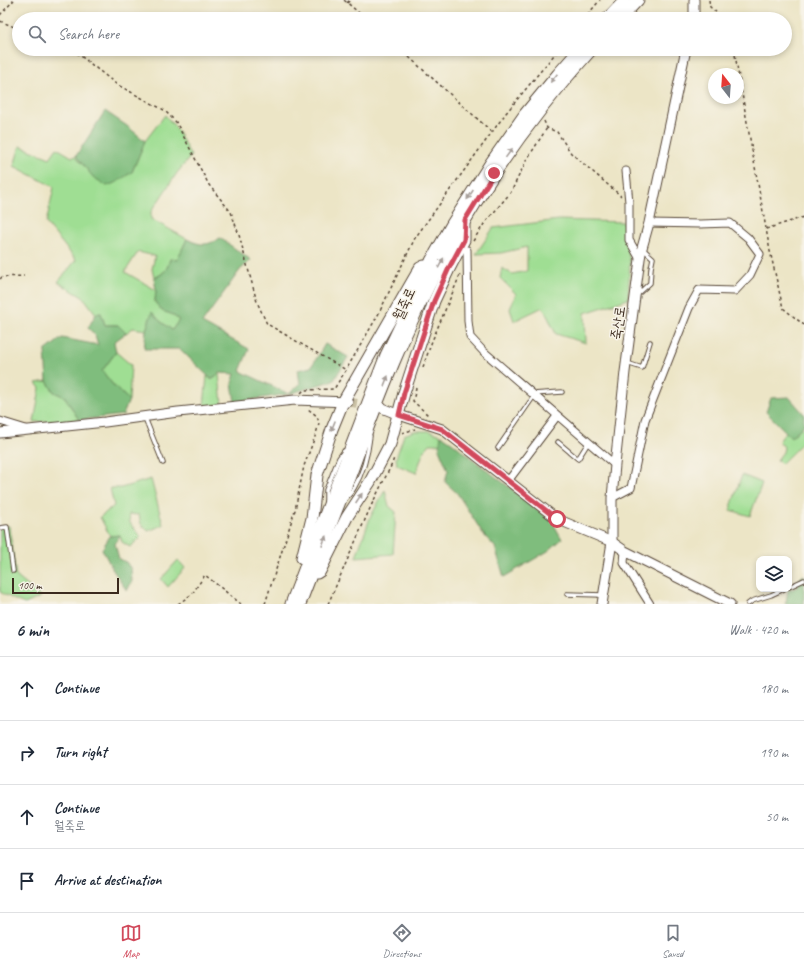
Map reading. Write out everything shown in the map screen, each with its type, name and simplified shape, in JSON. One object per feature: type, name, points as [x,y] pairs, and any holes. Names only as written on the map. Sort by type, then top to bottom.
[{"type":"main road","points":[[614,12],[625,0]]},
{"type":"main road","points":[[627,12],[638,0]]},
{"type":"main road","name":"월죽로","points":[[291,604],[386,355],[431,261],[452,224],[494,158],[525,114],[574,56]]},
{"type":"main road","name":"월죽로","points":[[300,604],[396,358],[416,312],[441,262],[494,173],[539,112],[586,56]]},
{"type":"main road","points":[[310,578],[320,571],[347,517],[381,464],[390,444],[404,393],[434,301],[464,240],[465,220]]},
{"type":"main road","points":[[296,590],[294,579],[303,557],[312,518],[317,475],[332,429],[420,268],[431,261]]},
{"type":"street","points":[[694,0],[694,12]]},
{"type":"street","name":"죽산로","points":[[603,599],[612,542],[612,498],[615,465],[626,363],[640,259],[685,56]]},
{"type":"street","points":[[626,171],[629,202],[629,240],[640,259]]},
{"type":"street","points":[[612,498],[631,488],[645,420],[689,308],[699,290],[735,292],[750,275],[760,254],[748,238],[730,223],[649,223]]},
{"type":"street","points":[[468,250],[468,321],[470,337],[483,351],[615,465]]},
{"type":"street","points":[[0,433],[295,400],[346,402]]},
{"type":"street","points":[[382,408],[442,429],[557,519],[612,542],[625,551],[730,604]]},
{"type":"street","points":[[508,481],[557,416]]},
{"type":"street","points":[[0,421],[28,430]]},
{"type":"street","points":[[625,551],[624,563],[650,604]]},
{"type":"lane","points":[[635,296],[650,283],[651,268],[654,258],[642,248]]},
{"type":"lane","points":[[626,363],[642,368],[650,342]]},
{"type":"lane","points":[[498,448],[533,395],[562,392]]},
{"type":"lane","points":[[145,417],[163,463]]},
{"type":"lane","points":[[558,442],[578,459],[588,443]]},
{"type":"lane","points":[[0,528],[7,527],[13,571]]},
{"type":"lane","points":[[792,586],[804,580]]},
{"type":"lane","points":[[748,604],[752,601],[778,592]]},
{"type":"lane","points":[[567,594],[603,599]]},
{"type":"path","points":[[0,15],[14,0]]},
{"type":"path","points":[[344,0],[357,12]]},
{"type":"path","points":[[347,4],[350,0]]},
{"type":"path","points":[[590,12],[600,0]]},
{"type":"path","points":[[709,0],[710,7],[716,12]]},
{"type":"path","points":[[0,21],[12,25]]},
{"type":"path","points":[[81,56],[116,84],[164,110],[176,122],[209,185],[231,212],[239,235],[257,302],[267,324],[346,370]]},
{"type":"path","points":[[408,56],[492,132]]},
{"type":"path","points":[[735,56],[766,229],[783,308],[804,325]]},
{"type":"path","points":[[468,250],[484,224],[511,192],[526,161],[547,128],[545,121],[543,120]]},
{"type":"path","points":[[547,128],[557,132],[572,153],[629,202]]},
{"type":"path","points":[[766,229],[804,217]]},
{"type":"path","points":[[422,368],[461,273]]},
{"type":"path","points":[[0,279],[2,277],[24,276]]},
{"type":"path","points":[[416,388],[412,401],[431,418]]},
{"type":"path","points":[[402,434],[416,428]]},
{"type":"path","points":[[328,604],[371,506],[392,464],[394,456]]},
{"type":"path","points":[[178,604],[192,594],[205,575],[241,604]]},
{"type":"green space","points":[[105,111],[145,141],[132,172],[117,182],[107,186],[93,177],[76,156]]},
{"type":"green space","points":[[165,115],[176,128],[191,156],[177,173],[151,212],[151,219],[187,239],[177,260],[170,259],[165,271],[158,276],[154,278],[152,269],[155,256],[138,252],[125,272],[156,290],[155,302],[162,311],[171,314],[179,320],[172,330],[152,313],[146,330],[133,328],[126,333],[118,325],[105,325],[101,313],[96,314],[84,298],[58,282],[76,260],[46,223],[54,187],[14,166],[20,146],[50,158],[57,148],[72,157],[76,156],[80,162],[132,172],[145,141]]},
{"type":"green space","points":[[559,220],[623,222],[630,262],[628,299],[585,313],[586,343],[556,334],[543,307],[514,321],[510,309],[516,294],[500,278],[502,268],[512,274],[527,271],[527,247],[501,253],[476,254],[493,228]]},
{"type":"green space","points":[[220,238],[251,260],[240,270],[202,323],[249,349],[240,371],[289,394],[235,402],[232,383],[235,374],[220,373],[211,379],[180,349],[144,349],[146,330],[152,312],[160,321],[172,330],[179,320],[171,314],[162,311],[155,302],[156,290],[154,278],[165,271],[170,259],[177,260],[187,239],[200,244],[208,244]]},
{"type":"green space","points":[[101,313],[105,325],[118,325],[126,333],[114,342],[116,352],[102,371],[114,386],[129,400],[123,415],[79,420],[65,397],[54,392],[47,381],[45,351],[62,338],[98,345],[95,335],[88,328],[96,314]]},
{"type":"green space","points":[[325,344],[348,357],[334,380],[289,394],[300,384],[298,370],[311,367]]},
{"type":"green space","points":[[116,352],[131,365],[129,400],[114,386],[102,371]]},
{"type":"green space","points":[[219,374],[222,404],[204,406],[207,376],[211,379]]},
{"type":"green space","points":[[47,381],[54,392],[65,397],[79,420],[34,422],[40,388],[36,383]]},
{"type":"green space","points":[[789,397],[804,414],[804,425],[791,437],[766,412],[771,398]]},
{"type":"green space","points":[[802,427],[804,429],[804,441],[781,464],[777,460],[783,452],[784,447],[779,441],[786,432],[791,437]]},
{"type":"green space","points":[[414,431],[429,431],[441,435],[440,444],[430,444],[424,451],[416,473],[397,465],[396,458],[404,435]]},
{"type":"green space","points":[[441,435],[529,502],[553,523],[562,539],[548,551],[504,577],[495,547],[484,535],[457,493],[445,482],[448,470],[439,449]]},
{"type":"green space","points":[[742,475],[762,483],[750,516],[730,510]]},
{"type":"green space","points":[[151,479],[163,525],[148,531],[141,524],[139,515],[129,514],[130,523],[141,537],[130,547],[122,542],[120,535],[110,536],[100,517],[114,506],[110,488],[121,488]]},
{"type":"green space","points":[[385,490],[389,506],[396,512],[393,554],[356,557],[370,518]]},
{"type":"green space","points":[[9,526],[16,576],[41,597],[25,604],[0,592],[0,527]]},
{"type":"green space","points":[[120,535],[115,544],[119,559],[126,562],[131,569],[132,581],[127,591],[113,570],[102,549],[110,536]]},
{"type":"green space","points":[[178,560],[185,568],[168,587],[161,579]]},
{"type":"green space","points":[[804,575],[804,604],[785,604],[788,592],[792,592],[792,589],[798,587],[800,577]]},
{"type":"tunnel","points":[[348,402],[373,406]]},
{"type":"route","points":[[494,173],[465,220],[464,240],[434,301],[404,393],[399,415],[442,429],[557,519]]}]
